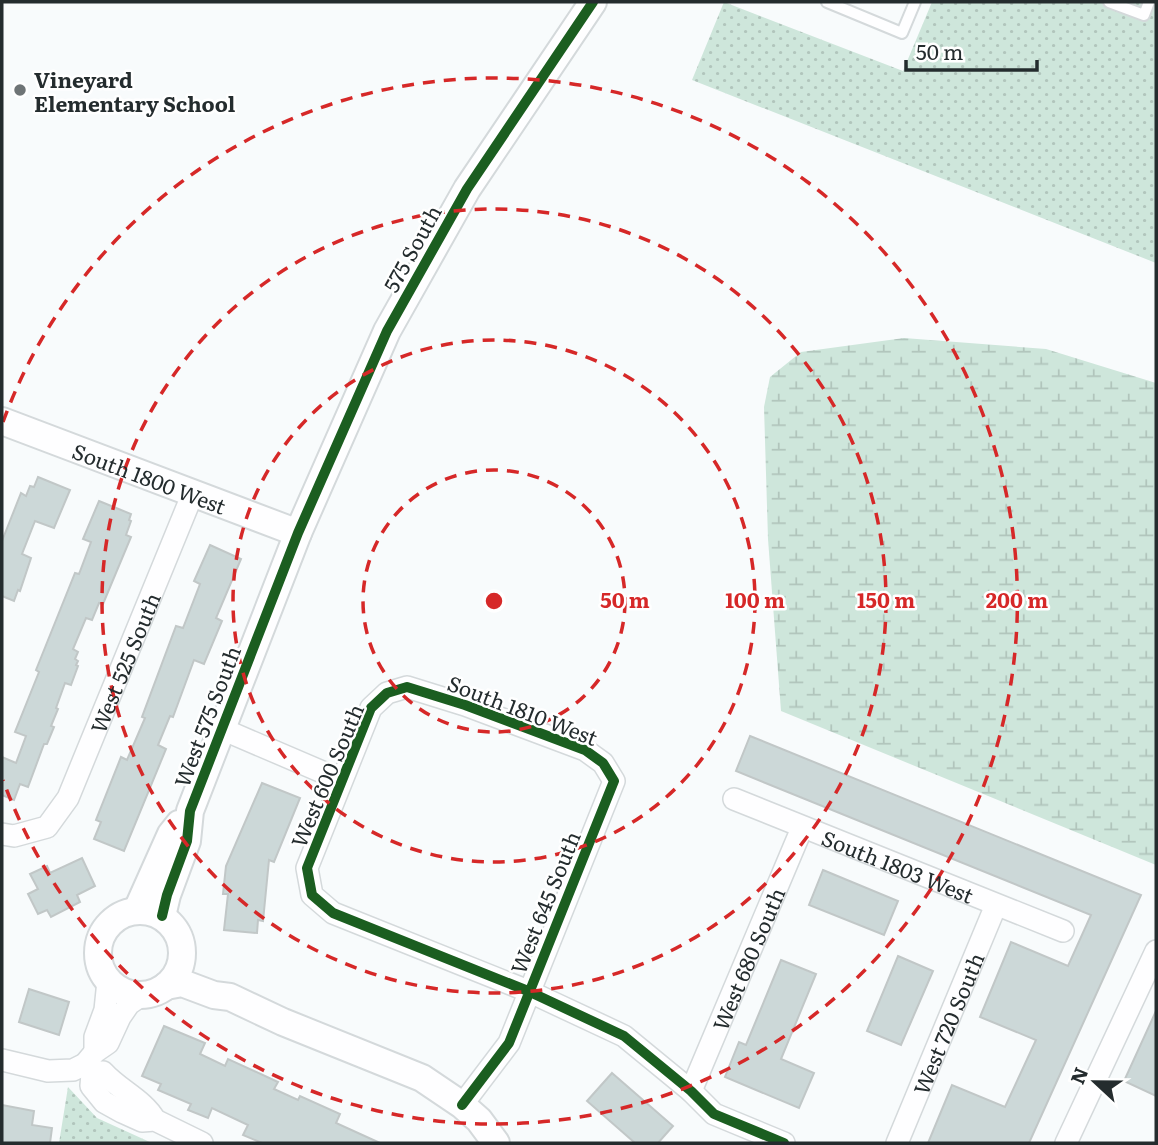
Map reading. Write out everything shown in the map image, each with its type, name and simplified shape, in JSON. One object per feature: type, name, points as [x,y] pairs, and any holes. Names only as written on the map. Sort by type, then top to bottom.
[{"type":"street","name":"575 South","points":[[298,533],[387,331],[467,189],[593,2]]},
{"type":"street","name":"South 1800 West","points":[[3,424],[298,533]]},
{"type":"street","name":"West 525 South","points":[[2,834],[14,836],[47,827],[68,799],[193,493]]},
{"type":"street","name":"West 575 South","points":[[149,913],[167,895],[187,841],[190,811],[298,533]]},
{"type":"street","name":"West 600 South","points":[[407,687],[387,693],[371,708],[307,868],[312,895],[333,912],[528,991]]},
{"type":"street","name":"South 1810 West","points":[[407,687],[466,705],[585,751],[603,763],[614,781]]},
{"type":"street","points":[[222,729],[341,780]]},
{"type":"street","name":"West 645 South","points":[[461,1105],[509,1043],[614,781]]},
{"type":"street","name":"South 1803 West","points":[[734,799],[1063,931]]},
{"type":"street","name":"West 680 South","points":[[691,1091],[802,828]]},
{"type":"street","name":"West 720 South","points":[[897,1143],[996,905]]},
{"type":"street","points":[[2,1060],[33,1069],[64,1071],[91,1063],[108,1042],[129,1004],[154,990],[176,975],[182,953],[180,939],[173,926],[149,913],[114,918],[104,929],[97,954],[100,969],[108,981],[128,993],[154,990],[182,984],[214,995],[230,997],[283,1023],[422,1078],[479,1120],[496,1143]]},
{"type":"street","points":[[182,953],[193,968],[220,983],[230,997]]},
{"type":"street","points":[[1066,1143],[1153,965]]},
{"type":"street","points":[[108,981],[105,1010],[95,1037],[91,1086],[104,1102],[142,1121],[155,1120],[202,1143]]},
{"type":"street","points":[[528,991],[624,1036],[691,1091],[714,1114],[784,1143]]},
{"type":"lane","points":[[827,2],[902,33],[915,2]]},
{"type":"lane","points":[[1109,2],[1144,15],[1149,2]]},
{"type":"green space","points":[[724,2],[903,71],[932,2],[1156,2],[1156,263],[692,80]]},
{"type":"green space","points":[[904,338],[1046,349],[1156,383],[1156,865],[781,711],[768,539],[764,407],[770,377],[801,352]]},
{"type":"green space","points":[[68,1087],[97,1118],[152,1143],[59,1143]]},
{"type":"building","points":[[38,477],[70,490],[54,528],[35,521],[22,554],[31,558],[14,601],[2,596],[2,541],[21,493],[26,496]]},
{"type":"building","points":[[99,501],[131,514],[126,535],[131,537],[103,604],[99,603],[92,620],[86,618],[73,649],[78,652],[75,659],[78,666],[71,685],[65,683],[51,726],[54,727],[47,744],[44,744],[28,787],[20,784],[14,800],[2,795],[2,757],[16,763],[26,736],[15,732],[39,672],[36,670],[75,573],[79,574],[91,542],[83,539]]},
{"type":"building","points":[[210,545],[241,559],[216,618],[222,621],[204,664],[194,660],[173,717],[170,716],[158,745],[166,749],[124,851],[94,839],[101,822],[96,820],[121,757],[127,760],[145,718],[142,717],[176,626],[183,628],[200,584],[194,581]]},
{"type":"building","points":[[750,736],[1141,895],[1029,1143],[928,1143],[952,1085],[1005,1107],[1036,1040],[980,1017],[1011,942],[1068,966],[1091,915],[736,771]]},
{"type":"building","points":[[262,783],[300,798],[274,862],[269,860],[263,921],[258,920],[257,933],[224,930],[228,894],[223,894],[226,866]]},
{"type":"building","points":[[82,858],[95,886],[77,895],[80,902],[51,917],[47,910],[38,914],[28,894],[38,889],[30,874],[47,866],[50,873]]},
{"type":"building","points":[[823,870],[898,901],[884,935],[809,905]]},
{"type":"building","points":[[898,956],[933,971],[901,1045],[867,1031]]},
{"type":"building","points":[[781,960],[816,974],[781,1059],[814,1073],[799,1108],[725,1077],[739,1042],[746,1045]]},
{"type":"building","points":[[29,989],[69,1002],[59,1035],[19,1022]]},
{"type":"building","points":[[1156,1011],[1156,1096],[1124,1081]]},
{"type":"building","points":[[164,1026],[205,1043],[200,1054],[225,1066],[228,1059],[278,1082],[274,1089],[298,1100],[300,1096],[340,1114],[336,1123],[380,1143],[262,1143],[243,1135],[248,1125],[212,1108],[208,1118],[188,1110],[191,1104],[158,1090],[161,1084],[142,1076]]},
{"type":"building","points":[[612,1073],[673,1126],[658,1143],[635,1143],[587,1101]]},
{"type":"building","points":[[2,1105],[34,1111],[32,1125],[52,1128],[50,1143],[2,1143]]},
{"type":"cycle path","points":[[162,916],[187,841],[190,811],[298,533],[387,331],[467,189],[593,2]]},
{"type":"cycle path","points":[[462,1105],[509,1043],[614,781],[603,763],[585,750],[465,705],[407,687],[387,693],[371,708],[307,868],[312,895],[333,913],[528,991],[624,1036],[691,1091],[714,1114],[784,1143]]},
{"type":"place","name":"Vineyard Elementary School","points":[[20,90]]}]
